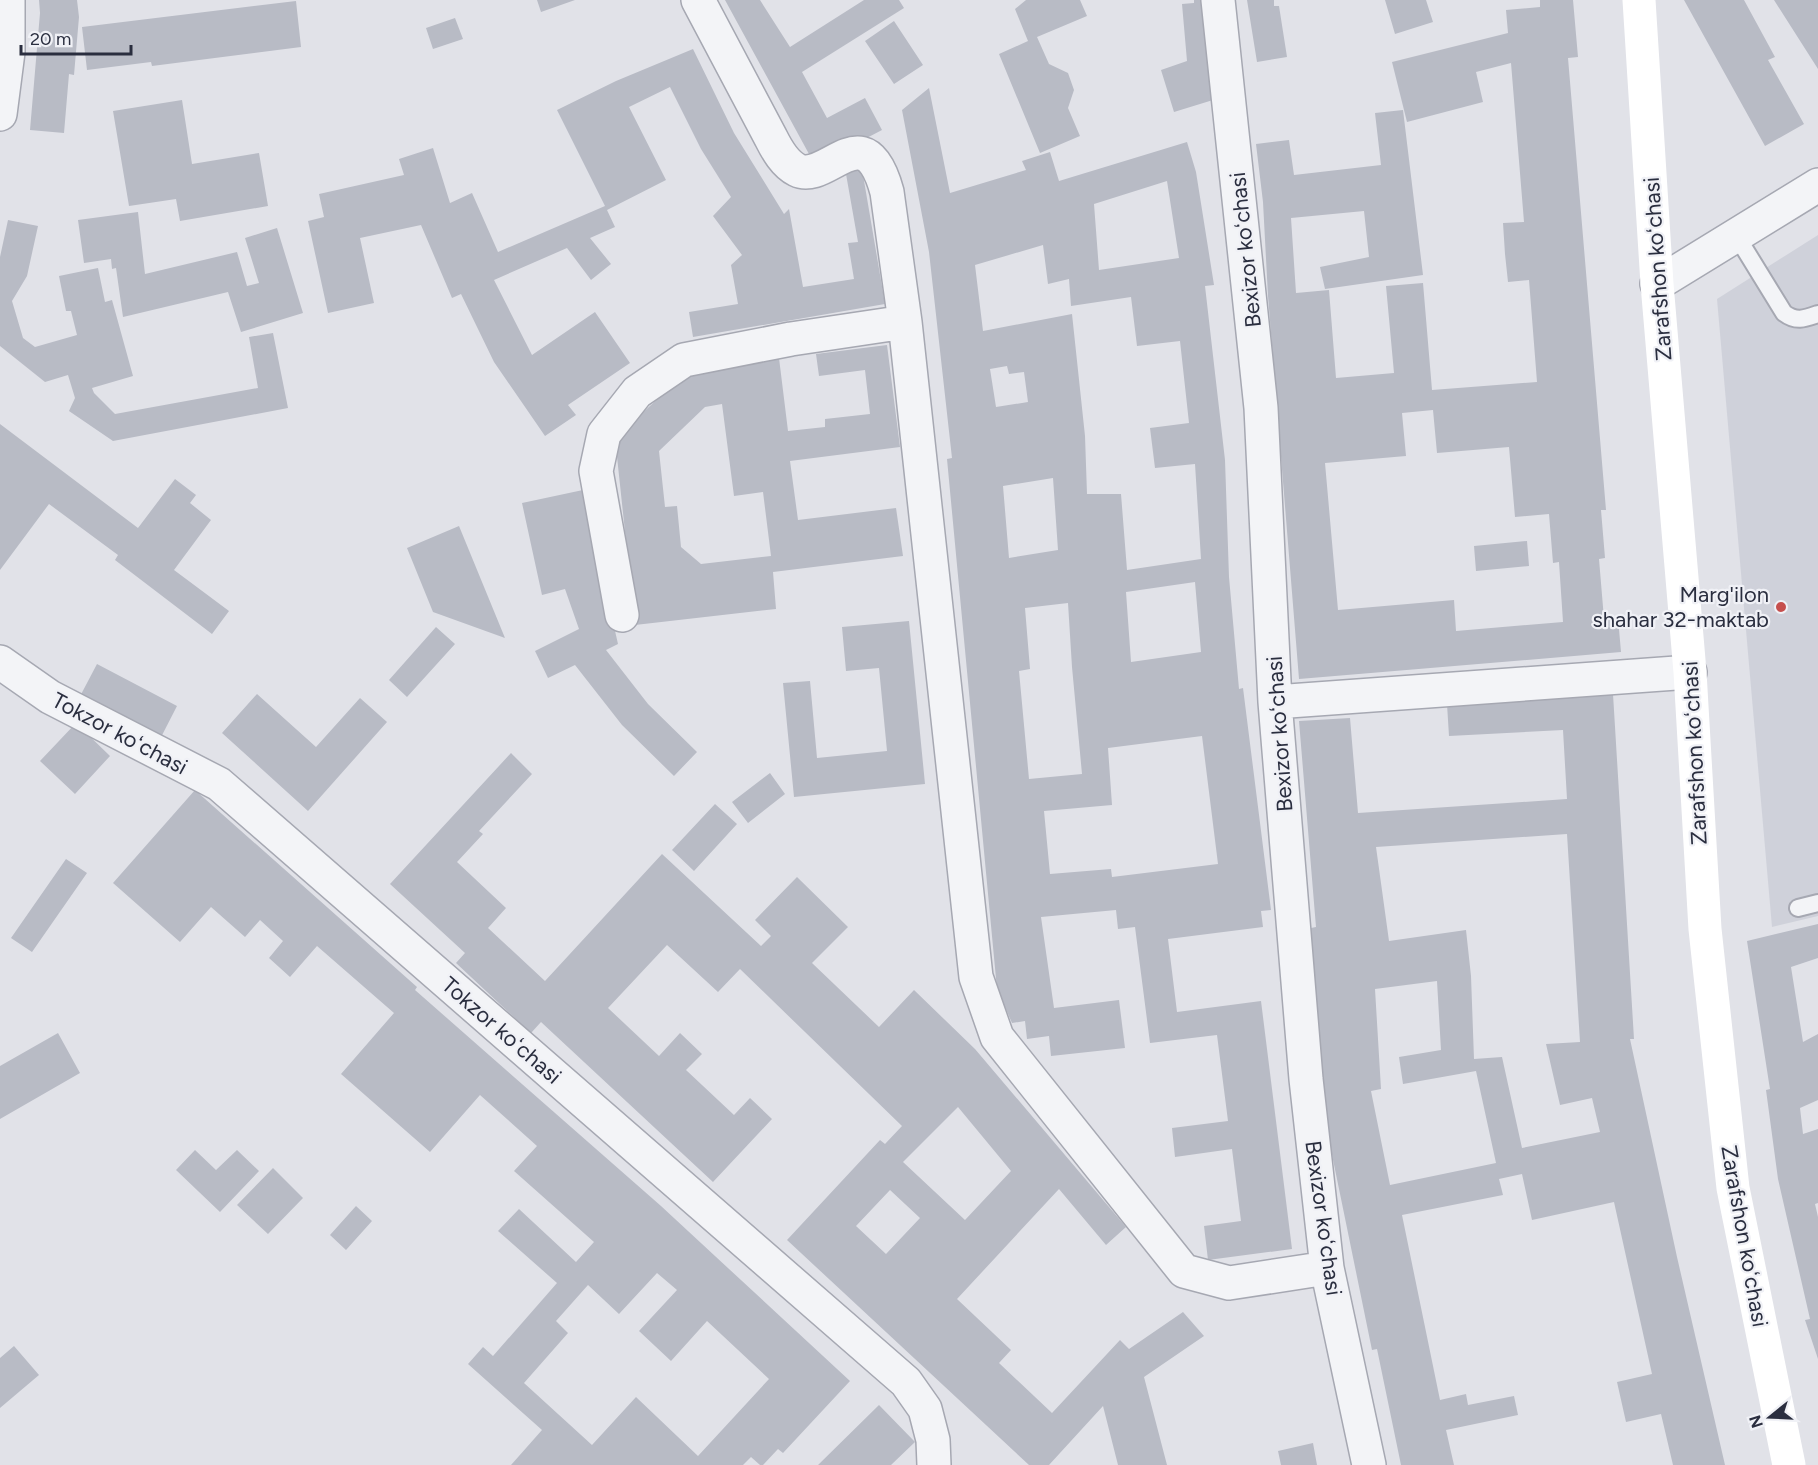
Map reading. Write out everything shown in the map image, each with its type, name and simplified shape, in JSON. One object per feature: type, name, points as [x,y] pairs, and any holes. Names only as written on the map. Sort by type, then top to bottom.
[{"type":"main road","name":"Zarafshon koʻchasi","points":[[1639,0],[1657,284],[1690,672],[1705,929],[1733,1188],[1789,1465]]},
{"type":"street","points":[[0,114],[8,52],[8,0]]},
{"type":"street","points":[[698,0],[771,138],[791,166],[799,171],[812,171],[838,158],[856,153],[866,156],[879,169],[887,192],[905,322],[976,977],[998,1037],[1184,1271],[1229,1282],[1328,1268]]},
{"type":"street","name":"Bexizor koʻchasi","points":[[1218,0],[1261,408],[1275,702],[1306,1079],[1328,1268],[1369,1465]]},
{"type":"street","points":[[1657,284],[1818,185]]},
{"type":"street","points":[[622,615],[596,471],[604,434],[637,392],[684,360],[791,339],[905,322]]},
{"type":"street","name":"Tokzor koʻchasi","points":[[0,662],[50,697],[219,784],[906,1382],[925,1409],[933,1440],[934,1465]]},
{"type":"street","points":[[1275,702],[1690,672]]},
{"type":"lane","points":[[1736,236],[1784,313],[1799,320],[1818,314]]},
{"type":"lane","points":[[1798,908],[1818,903]]},
{"type":"shaded area","name":"Marg'ilon shahar 32-maktab","points":[[1818,235],[1818,916],[1772,927],[1717,299]]},
{"type":"building","points":[[39,0],[77,0],[79,17],[74,75],[69,74],[64,133],[30,130],[40,13]]},
{"type":"building","points":[[537,0],[575,0],[541,12]]},
{"type":"building","points":[[725,0],[760,0],[790,47],[864,0],[899,0],[904,8],[802,72],[827,118],[865,98],[882,130],[815,165]]},
{"type":"building","points":[[1026,0],[1080,0],[1087,16],[1037,37],[1049,64],[1068,73],[1074,90],[1068,108],[1080,136],[1040,153],[999,54],[1028,41],[1015,9]]},
{"type":"building","points":[[1194,0],[1203,0],[1213,100],[1174,112],[1161,70],[1187,61],[1182,4],[1194,3]]},
{"type":"building","points":[[1247,0],[1274,0],[1274,6],[1279,6],[1287,57],[1257,62]]},
{"type":"building","points":[[1385,0],[1426,0],[1433,22],[1395,34]]},
{"type":"building","points":[[1540,0],[1573,0],[1578,57],[1568,58],[1606,510],[1601,510],[1605,558],[1599,559],[1604,619],[1618,618],[1621,652],[1299,679],[1268,296],[1263,202],[1256,144],[1289,140],[1294,175],[1381,165],[1375,113],[1403,110],[1423,275],[1325,289],[1320,267],[1369,257],[1364,211],[1291,218],[1296,293],[1329,290],[1336,378],[1394,373],[1386,286],[1423,283],[1432,390],[1537,382],[1529,280],[1508,282],[1505,254],[1503,223],[1524,222],[1511,63],[1476,72],[1483,102],[1407,122],[1392,62],[1508,33],[1506,10],[1540,7]],"holes":[[[1433,410],[1437,453],[1509,447],[1515,517],[1549,514],[1553,563],[1559,562],[1563,622],[1456,631],[1454,600],[1338,610],[1325,463],[1406,456],[1402,413]]]},
{"type":"building","points":[[1684,0],[1744,0],[1775,57],[1768,60],[1804,124],[1765,146]]},
{"type":"building","points":[[1774,0],[1818,0],[1818,69]]},
{"type":"building","points":[[296,1],[301,47],[152,66],[151,62],[87,70],[82,27]]},
{"type":"building","points":[[455,18],[463,39],[433,49],[426,28]]},
{"type":"building","points":[[894,21],[923,65],[894,84],[865,41]]},
{"type":"building","points":[[693,49],[734,133],[784,214],[789,209],[803,287],[854,279],[848,243],[858,242],[846,174],[861,163],[885,304],[693,337],[689,312],[738,304],[731,265],[742,255],[713,216],[731,197],[701,149],[670,87],[629,107],[666,180],[607,210],[615,227],[590,238],[611,264],[591,280],[567,248],[494,280],[532,355],[595,312],[630,363],[568,405],[576,415],[545,436],[494,362],[461,294],[452,298],[421,225],[360,238],[374,303],[328,313],[308,221],[324,217],[319,194],[404,175],[399,159],[433,148],[450,203],[472,193],[498,252],[605,206],[557,110],[616,81]]},
{"type":"building","points":[[929,88],[950,193],[1026,170],[1022,161],[1050,152],[1059,181],[1187,142],[1196,172],[1214,285],[1205,286],[1225,460],[1229,577],[1239,689],[1243,688],[1271,910],[1261,911],[1263,927],[1168,939],[1177,1012],[1261,1001],[1292,1249],[1208,1260],[1204,1226],[1241,1221],[1232,1149],[1175,1157],[1172,1128],[1228,1121],[1217,1035],[1150,1043],[1135,927],[1118,929],[1116,910],[1041,917],[1054,1008],[1119,1000],[1125,1048],[1051,1056],[1049,1036],[1027,1039],[1025,1021],[1012,1023],[997,989],[947,459],[952,458],[929,252],[902,110]],"holes":[[[1167,181],[1179,258],[1099,270],[1094,204]],[[1043,245],[1048,284],[1069,279],[1071,306],[1131,297],[1137,346],[1180,341],[1189,423],[1150,428],[1155,468],[1195,464],[1201,559],[1127,570],[1121,494],[1087,494],[1085,436],[1072,314],[983,331],[975,265]],[[1007,366],[1009,374],[1024,372],[1028,402],[996,407],[990,369]],[[1053,478],[1058,550],[1009,558],[1003,486]],[[1195,582],[1201,652],[1131,662],[1126,592]],[[1068,603],[1082,774],[1029,779],[1019,671],[1030,669],[1025,608]],[[1202,736],[1218,864],[1112,877],[1111,869],[1050,874],[1044,811],[1112,805],[1108,748]]]},
{"type":"building","points":[[182,100],[192,164],[259,153],[268,206],[180,221],[176,199],[129,206],[113,111]]},
{"type":"building","points":[[138,212],[145,274],[237,252],[247,286],[259,283],[245,238],[277,228],[303,313],[241,332],[228,292],[123,317],[116,268],[112,269],[111,259],[84,263],[78,220]]},
{"type":"building","points":[[8,220],[38,226],[27,276],[12,301],[23,338],[35,347],[77,335],[71,311],[66,311],[59,276],[98,268],[105,302],[112,300],[133,376],[92,388],[94,393],[115,414],[258,388],[249,337],[273,333],[288,408],[113,441],[69,411],[75,398],[68,375],[45,382],[0,346],[0,257]]},
{"type":"building","points":[[887,345],[900,447],[790,461],[798,520],[896,508],[903,556],[773,572],[776,609],[635,625],[615,438],[686,373],[779,358],[788,431],[825,427],[825,419],[870,414],[865,370],[819,376],[816,354]],"holes":[[[722,404],[734,496],[763,492],[771,556],[701,564],[681,547],[677,506],[665,507],[659,451],[705,407]]]},
{"type":"building","points":[[0,424],[138,528],[175,479],[196,495],[190,503],[211,520],[174,570],[229,611],[212,634],[115,560],[118,555],[49,504],[0,570]]},
{"type":"building","points":[[583,490],[618,644],[606,650],[648,704],[697,752],[674,776],[622,725],[575,665],[548,678],[535,651],[579,629],[565,589],[542,595],[522,503]]},
{"type":"building","points":[[459,526],[505,638],[433,612],[407,548]]},
{"type":"building","points":[[1527,541],[1529,566],[1476,571],[1474,546]]},
{"type":"building","points":[[909,621],[925,784],[794,797],[783,683],[810,681],[817,758],[887,751],[879,668],[846,671],[842,627]]},
{"type":"building","points":[[436,627],[455,644],[407,697],[389,680]]},
{"type":"building","points":[[97,664],[177,706],[157,745],[77,702]]},
{"type":"building","points":[[257,694],[316,747],[360,698],[387,722],[308,811],[222,733]]},
{"type":"building","points":[[1613,694],[1634,1039],[1630,1039],[1725,1465],[1673,1465],[1661,1414],[1626,1422],[1617,1382],[1652,1374],[1614,1202],[1532,1220],[1522,1174],[1499,1179],[1503,1195],[1402,1215],[1440,1400],[1466,1394],[1468,1405],[1514,1396],[1518,1415],[1446,1430],[1454,1465],[1401,1465],[1377,1349],[1372,1350],[1321,1101],[1311,928],[1316,927],[1299,721],[1350,718],[1358,813],[1567,799],[1563,730],[1449,736],[1447,704]],"holes":[[[1567,834],[1580,1042],[1546,1044],[1560,1105],[1592,1098],[1600,1132],[1522,1148],[1502,1057],[1474,1059],[1471,976],[1466,930],[1389,941],[1376,847]],[[1437,981],[1441,1050],[1399,1057],[1403,1084],[1476,1071],[1496,1163],[1390,1185],[1371,1091],[1381,1089],[1375,989]]]},
{"type":"building","points":[[76,723],[110,756],[75,794],[40,761]]},
{"type":"building","points":[[511,753],[532,774],[479,831],[483,834],[457,862],[506,908],[488,928],[545,981],[662,854],[761,946],[771,936],[755,920],[797,877],[848,927],[812,963],[879,1027],[914,990],[975,1049],[1126,1227],[1106,1245],[1059,1189],[957,1299],[1011,1350],[999,1363],[1052,1413],[1120,1340],[1129,1349],[1183,1312],[1204,1336],[1144,1377],[1167,1465],[1118,1465],[1103,1406],[1049,1465],[1029,1465],[787,1240],[880,1140],[885,1144],[902,1126],[740,969],[718,992],[667,945],[608,1008],[659,1056],[680,1033],[702,1054],[686,1070],[734,1115],[750,1098],[772,1119],[713,1182],[541,1022],[531,1033],[456,963],[465,953],[390,884]],"holes":[[[958,1107],[1011,1171],[965,1220],[903,1162]],[[890,1190],[920,1218],[886,1254],[856,1226]]]},
{"type":"building","points":[[770,773],[785,794],[748,823],[732,802]]},
{"type":"building","points":[[195,790],[417,987],[415,990],[661,1206],[850,1381],[783,1453],[778,1449],[763,1465],[751,1457],[743,1465],[511,1465],[542,1430],[468,1364],[483,1347],[493,1356],[557,1283],[498,1231],[519,1209],[576,1262],[594,1242],[514,1171],[537,1146],[480,1095],[430,1152],[341,1074],[394,1013],[317,946],[290,977],[269,958],[283,941],[260,920],[245,937],[211,907],[180,942],[113,883]],"holes":[[[657,1273],[677,1290],[639,1331],[671,1361],[707,1321],[769,1379],[698,1456],[636,1397],[592,1445],[524,1383],[568,1333],[556,1321],[588,1285],[619,1314]]]},
{"type":"building","points":[[715,804],[737,824],[694,871],[672,850]]},
{"type":"building","points":[[66,859],[87,873],[32,952],[11,938]]},
{"type":"building","points":[[1818,924],[1818,958],[1791,967],[1803,1042],[1818,1034],[1818,1100],[1800,1108],[1803,1134],[1818,1129],[1818,1203],[1815,1204],[1818,1217],[1818,1359],[1805,1320],[1810,1319],[1778,1179],[1766,1090],[1770,1089],[1747,941]]},
{"type":"building","points":[[58,1033],[80,1073],[0,1119],[0,1066]]},
{"type":"building","points":[[195,1150],[216,1170],[237,1150],[259,1171],[220,1212],[176,1170]]},
{"type":"building","points":[[273,1168],[303,1198],[268,1234],[237,1205]]},
{"type":"building","points":[[356,1206],[372,1221],[346,1250],[330,1235]]},
{"type":"building","points":[[14,1346],[39,1375],[0,1408],[0,1358]]},
{"type":"building","points":[[879,1405],[915,1442],[891,1465],[818,1465]]},
{"type":"building","points":[[1313,1443],[1317,1465],[1281,1465],[1278,1451]]},
{"type":"place","name":"Marg'ilon shahar 32-maktab","points":[[1781,607]]}]
